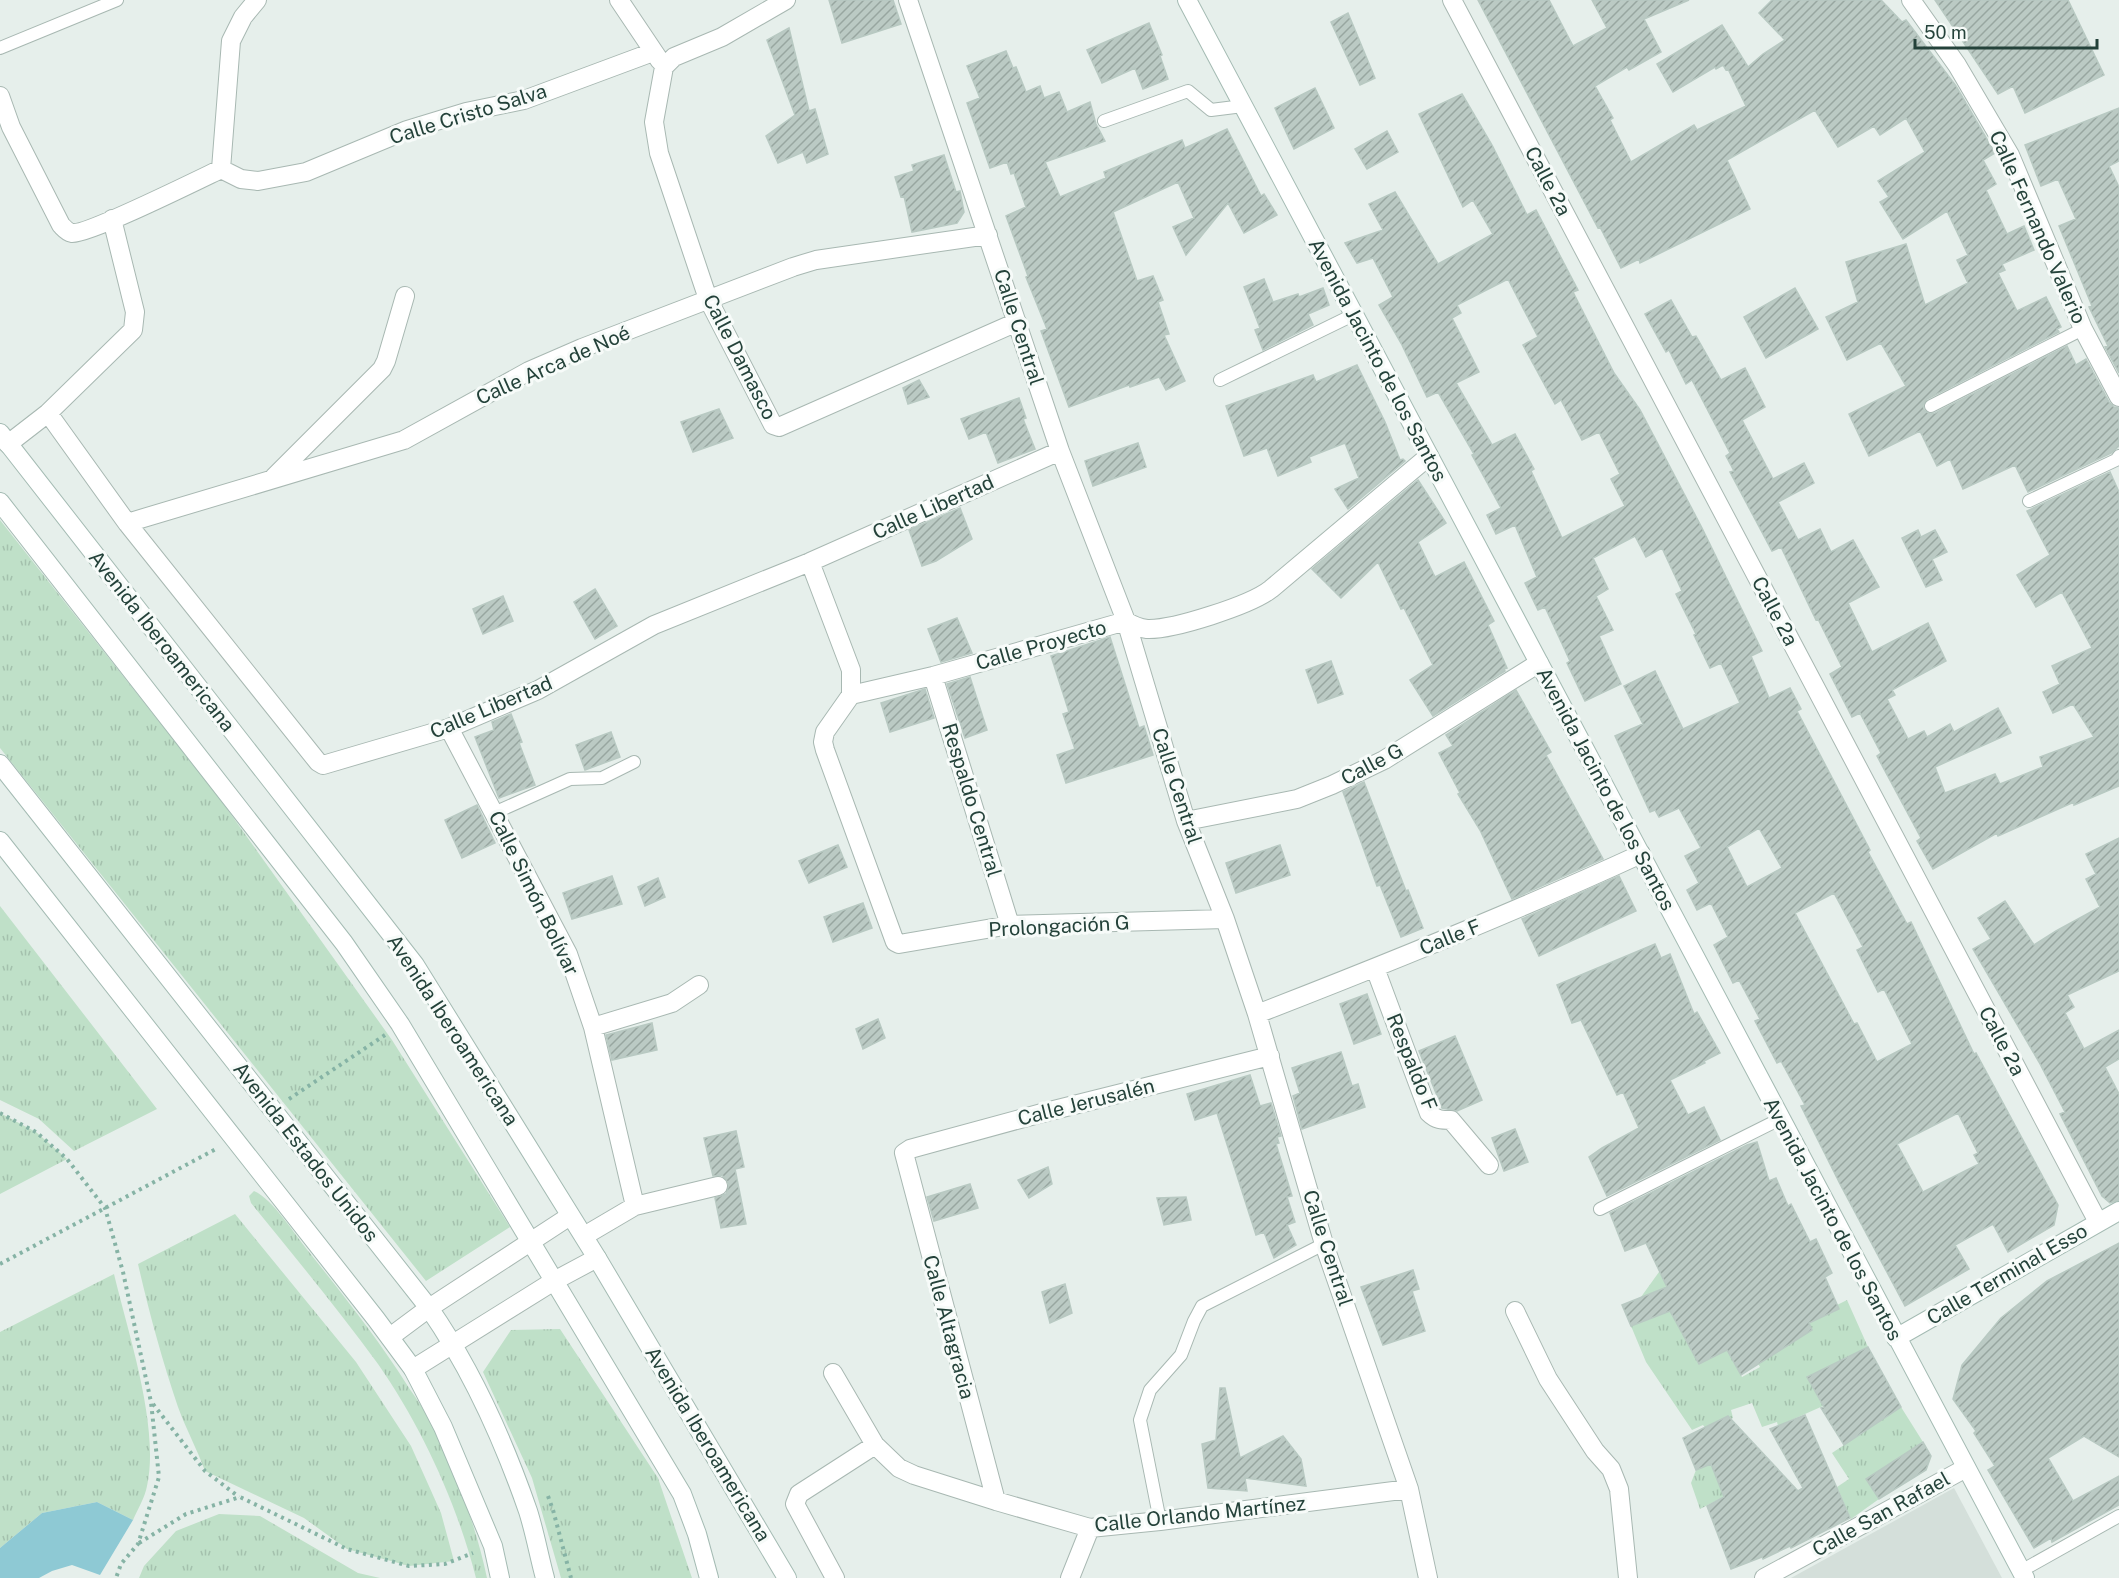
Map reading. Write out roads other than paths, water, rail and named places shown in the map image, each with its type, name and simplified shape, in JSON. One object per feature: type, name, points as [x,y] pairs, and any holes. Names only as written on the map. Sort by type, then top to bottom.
[{"type":"street","points":[[0,96],[11,127],[61,225],[70,232],[80,232],[221,169],[231,41],[243,17],[257,0]]},
{"type":"street","points":[[619,0],[664,67],[674,57],[722,38],[777,2]]},
{"type":"street","name":"Calle Central","points":[[908,0],[1060,451],[1126,621],[1186,820],[1225,919],[1257,1014],[1324,1244],[1409,1489],[1428,1578]]},
{"type":"street","name":"Avenida Jacinto de los Santos","points":[[1187,0],[2023,1575]]},
{"type":"street","name":"Calle 2a","points":[[1452,0],[2098,1222]]},
{"type":"street","name":"Calle Fernando Valerio","points":[[1911,0],[1957,65],[2010,155],[2083,329],[2119,397]]},
{"type":"street","name":"Calle Cristo Salva","points":[[221,169],[241,179],[258,181],[306,172],[407,129],[466,112],[524,100],[652,52]]},
{"type":"street","name":"Calle Damasco","points":[[664,67],[654,122],[656,143],[708,299],[773,425],[778,428],[1017,322]]},
{"type":"street","points":[[4,439],[48,413],[133,330],[135,312],[112,219]]},
{"type":"street","name":"Calle Arca de Noé","points":[[127,523],[404,440],[530,370],[793,267],[816,260],[988,235]]},
{"type":"street","points":[[273,478],[382,369],[405,296]]},
{"type":"street","name":"Calle Libertad","points":[[48,413],[127,523],[321,765],[449,728],[538,690],[654,625],[810,562],[1060,451]]},
{"type":"street","name":"Avenida Iberoamericana","points":[[4,439],[415,965],[597,1257],[787,1578]]},
{"type":"street","name":"Calle Proyecto","points":[[851,695],[933,676],[1126,621],[1139,628],[1158,628],[1222,611],[1260,597],[1429,456]]},
{"type":"street","name":"Avenida Iberoamericana","points":[[0,502],[344,944],[400,1024],[682,1494],[697,1533],[709,1578]]},
{"type":"street","points":[[810,562],[851,670],[851,695]]},
{"type":"street","name":"Calle G","points":[[1186,820],[1297,800],[1332,785],[1384,760],[1539,663]]},
{"type":"street","name":"Respaldo Central","points":[[933,676],[1010,925]]},
{"type":"street","name":"Prolongación G","points":[[851,695],[825,732],[823,742],[895,942],[899,944],[1010,925],[1225,919]]},
{"type":"street","name":"Calle Simón Bolívar","points":[[449,728],[565,948],[593,1027],[635,1206]]},
{"type":"street","name":"Avenida Estados Unidos","points":[[0,764],[429,1308],[453,1343],[490,1414],[528,1512],[545,1578]]},
{"type":"street","points":[[0,841],[413,1369],[443,1427],[493,1546],[500,1578]]},
{"type":"street","name":"Calle F","points":[[1257,1014],[1551,895],[1641,854]]},
{"type":"street","name":"Respaldo F","points":[[1374,968],[1429,1113],[1433,1118],[1451,1120],[1489,1165]]},
{"type":"street","points":[[593,1027],[672,1003],[699,985]]},
{"type":"street","name":"Calle Jerusalén","points":[[904,1154],[910,1149],[1042,1113],[1270,1056]]},
{"type":"street","name":"Calle Altagracia","points":[[904,1154],[996,1501]]},
{"type":"street","points":[[584,1236],[635,1206],[718,1186]]},
{"type":"street","name":"Calle Terminal Esso","points":[[1896,1338],[2119,1212]]},
{"type":"street","points":[[390,1337],[429,1308],[570,1216]]},
{"type":"street","points":[[413,1369],[554,1281],[597,1257]]},
{"type":"street","points":[[1515,1311],[1548,1379],[1595,1451],[1611,1469],[1619,1489],[1628,1578]]},
{"type":"street","name":"Calle Orlando Martínez","points":[[833,1373],[875,1445],[893,1463],[914,1475],[1090,1528],[1409,1489]]},
{"type":"street","points":[[835,1578],[795,1504],[799,1494],[875,1445]]},
{"type":"street","name":"Calle San Rafael","points":[[1764,1578],[1966,1468]]},
{"type":"street","points":[[1070,1578],[1090,1528]]},
{"type":"lane","points":[[0,48],[117,0]]},
{"type":"lane","points":[[1104,121],[1188,91],[1211,110],[1243,106]]},
{"type":"lane","points":[[1220,380],[1353,315]]},
{"type":"lane","points":[[1931,406],[2083,329]]},
{"type":"lane","points":[[2030,501],[2118,461]]},
{"type":"lane","points":[[494,813],[570,779],[602,778],[634,762]]},
{"type":"lane","points":[[1600,1209],[1780,1119]]},
{"type":"lane","points":[[1160,1521],[1140,1420],[1149,1390],[1181,1354],[1202,1306],[1324,1244]]},
{"type":"lane","points":[[2023,1575],[2119,1516]]},
{"type":"water","points":[[97,1502],[133,1520],[100,1575],[72,1565],[39,1578],[0,1578],[0,1548],[42,1513]]}]
